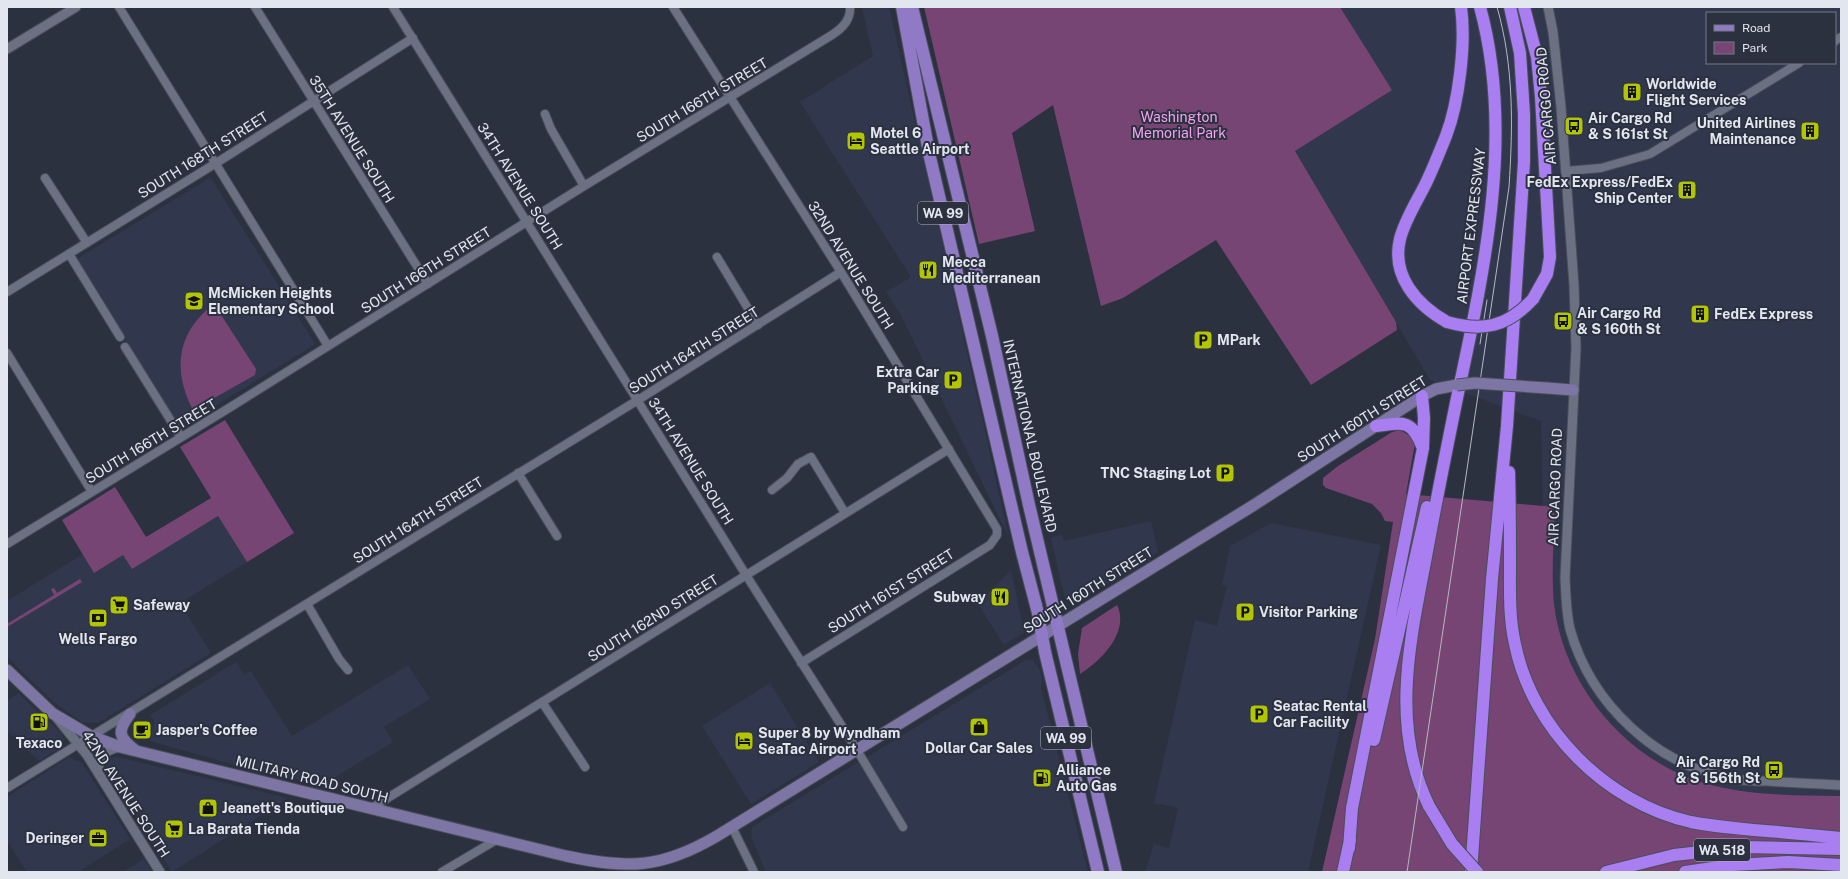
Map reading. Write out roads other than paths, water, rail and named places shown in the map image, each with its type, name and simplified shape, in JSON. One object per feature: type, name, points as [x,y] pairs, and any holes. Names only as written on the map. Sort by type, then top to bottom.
[{"type":"highway","points":[[1461,7],[1463,31],[1455,101],[1446,135],[1427,180],[1408,218],[1400,238],[1398,253],[1403,278],[1410,291],[1431,314],[1447,322],[1474,328],[1493,326],[1509,319],[1521,311],[1533,299],[1547,274],[1550,257],[1541,97],[1537,57],[1524,7]]},
{"type":"highway","name":"AIRPORT EXPRESSWAY","points":[[1447,447],[1477,308],[1495,172],[1496,106],[1490,52],[1480,7]]},
{"type":"highway","points":[[1471,872],[1491,587],[1507,426],[1524,162],[1524,114],[1520,53],[1510,7]]},
{"type":"highway","points":[[1348,848],[1352,808],[1423,448],[1424,418],[1422,396]]},
{"type":"highway","points":[[1376,426],[1396,424],[1408,425],[1417,433],[1423,448]]},
{"type":"highway","points":[[1507,426],[1510,498],[1510,613],[1515,644],[1522,668],[1549,724],[1571,751],[1600,778],[1634,799],[1662,813],[1691,822],[1841,838]]},
{"type":"highway","points":[[1447,447],[1414,621],[1407,670],[1405,697],[1406,724],[1420,789],[1452,844],[1477,872]]},
{"type":"highway","points":[[1343,872],[1436,471],[1447,447]]},
{"type":"highway","name":"WA 518","points":[[1606,872],[1674,855],[1739,848],[1841,849]]},
{"type":"highway","name":"WA 518","points":[[1685,872],[1733,865],[1780,863],[1841,865]]},
{"type":"main road","name":"WA 99","points":[[902,7],[929,153],[1098,872]]},
{"type":"main road","name":"INTERNATIONAL BOULEVARD","points":[[912,7],[990,329],[1116,872]]},
{"type":"main road","name":"SOUTH 160TH STREET","points":[[633,869],[677,856],[698,847],[732,827],[1254,505],[1422,396],[1447,386],[1475,383],[1573,390]]},
{"type":"main road","name":"MILITARY ROAD SOUTH","points":[[7,670],[52,713],[91,736],[120,747],[496,840],[594,862],[633,869]]},
{"type":"main road","points":[[130,714],[124,722],[121,733],[124,742],[137,752]]},
{"type":"street","points":[[7,50],[76,7]]},
{"type":"street","points":[[119,7],[328,346]]},
{"type":"street","name":"35TH AVENUE SOUTH","points":[[255,7],[428,284]]},
{"type":"street","name":"34TH AVENUE SOUTH","points":[[393,7],[746,575],[857,750],[903,827]]},
{"type":"street","name":"32ND AVENUE SOUTH","points":[[673,7],[842,272],[995,523],[997,535],[995,541]]},
{"type":"street","name":"AIR CARGO ROAD","points":[[1548,7],[1554,39],[1566,171],[1574,285],[1576,348],[1565,578],[1566,603],[1570,628],[1579,654],[1593,681],[1609,704],[1626,723],[1659,750],[1705,772],[1735,779],[1841,785]]},
{"type":"street","name":"SOUTH 166TH STREET","points":[[7,544],[584,186],[731,98],[835,33],[845,25],[850,9]]},
{"type":"street","name":"SOUTH 168TH STREET","points":[[7,292],[413,38]]},
{"type":"street","points":[[1566,171],[1601,168],[1650,154],[1797,64]]},
{"type":"street","points":[[544,114],[584,186]]},
{"type":"street","points":[[45,178],[87,243]]},
{"type":"street","points":[[69,254],[120,337]]},
{"type":"street","points":[[717,257],[758,325]]},
{"type":"street","name":"SOUTH 164TH STREET","points":[[7,788],[91,736],[130,714],[842,272]]},
{"type":"street","points":[[124,347],[181,437]]},
{"type":"street","points":[[7,353],[92,492]]},
{"type":"street","name":"SOUTH 162ND STREET","points":[[370,809],[949,449]]},
{"type":"street","points":[[772,490],[787,478],[798,464],[812,457],[845,513]]},
{"type":"street","points":[[518,473],[557,536]]},
{"type":"street","name":"SOUTH 161ST STREET","points":[[801,663],[995,541]]},
{"type":"street","points":[[306,604],[348,670]]},
{"type":"street","points":[[542,702],[585,767]]},
{"type":"street","name":"42ND AVENUE SOUTH","points":[[52,713],[79,744],[160,872]]},
{"type":"street","points":[[99,774],[98,765],[102,755],[110,749],[120,747]]},
{"type":"street","points":[[732,827],[754,872]]},
{"type":"street","points":[[442,872],[496,840]]},
{"type":"tram line","points":[[1407,872],[1509,187],[1511,96],[1507,51],[1497,7]]},
{"type":"tram line","points":[[1480,344],[1487,300]]},
{"type":"place","name":"Worldwide Flight Services","points":[[1632,92]]},
{"type":"place","name":"Air Cargo Rd & S 161st St","points":[[1574,126]]},
{"type":"place","name":"United Airlines Maintenance","points":[[1810,131]]},
{"type":"place","name":"Motel 6 Seattle Airport","points":[[856,141]]},
{"type":"place","name":"FedEx Express/FedEx Ship Center","points":[[1687,190]]},
{"type":"place","name":"Mecca Mediterranean","points":[[928,270]]},
{"type":"place","name":"McMicken Heights Elementary School","points":[[194,301]]},
{"type":"place","name":"FedEx Express","points":[[1700,314]]},
{"type":"place","name":"Air Cargo Rd & S 160th St","points":[[1563,321]]},
{"type":"place","name":"MPark","points":[[1203,340]]},
{"type":"place","name":"Extra Car Parking","points":[[953,380]]},
{"type":"place","name":"TNC Staging Lot","points":[[1225,473]]},
{"type":"place","name":"Subway","points":[[1000,597]]},
{"type":"place","name":"Safeway","points":[[119,605]]},
{"type":"place","name":"Visitor Parking","points":[[1245,612]]},
{"type":"place","name":"Wells Fargo","points":[[98,618]]},
{"type":"place","name":"Seatac Rental Car Facility","points":[[1259,714]]},
{"type":"place","name":"Texaco","points":[[39,722]]},
{"type":"place","name":"Dollar Car Sales","points":[[979,727]]},
{"type":"place","name":"Jasper's Coffee","points":[[142,730]]},
{"type":"place","name":"Super 8 by Wyndham SeaTac Airport","points":[[744,741]]},
{"type":"place","name":"Air Cargo Rd & S 156th St","points":[[1774,770]]},
{"type":"place","name":"Alliance Auto Gas","points":[[1042,778]]},
{"type":"place","name":"Jeanett's Boutique","points":[[208,808]]},
{"type":"place","name":"La Barata Tienda","points":[[174,829]]},
{"type":"place","name":"Deringer","points":[[98,838]]},
{"type":"park label","name":"Washington Memorial Park","points":[[1179,126]]}]
